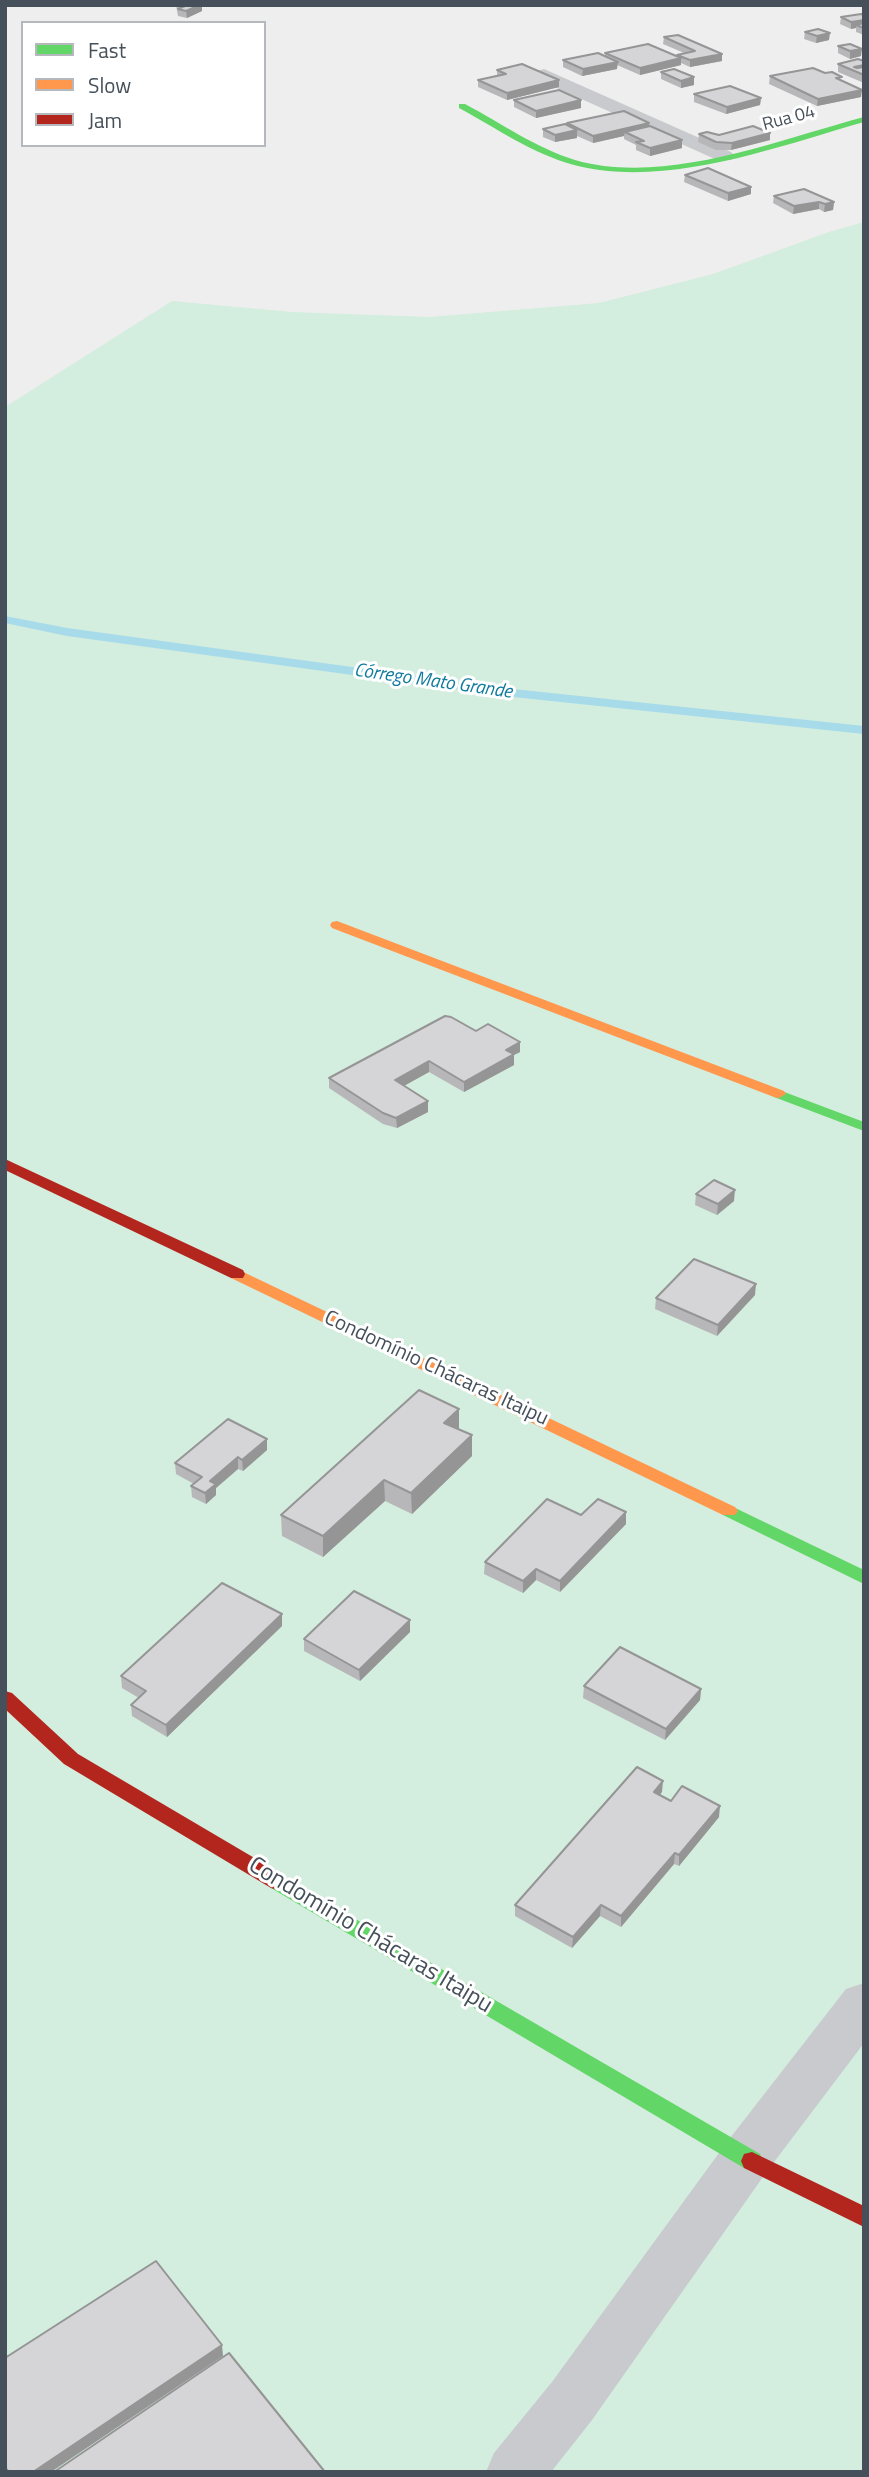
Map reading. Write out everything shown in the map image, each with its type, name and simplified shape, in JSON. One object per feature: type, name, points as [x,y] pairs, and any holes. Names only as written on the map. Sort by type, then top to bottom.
[{"type":"street","points":[[544,75],[724,156]]},
{"type":"street","name":"Rua 04","points":[[462,106],[578,163],[606,168],[643,167],[724,156],[864,119]]},
{"type":"street","points":[[337,925],[864,1126]]},
{"type":"street","name":"Condomínio Chácaras Itaipu","points":[[5,1164],[624,1458],[864,1578]]},
{"type":"street","name":"Condomínio Chácaras Itaipu","points":[[5,1698],[71,1759],[746,2158],[864,2217]]},
{"type":"street","points":[[515,2472],[572,2401],[746,2158],[864,2004]]},
{"type":"green space","points":[[864,222],[864,2472],[5,2472],[5,407],[172,301],[292,312],[429,317],[599,303],[713,274]]},
{"type":"building","points":[[181,5],[200,5],[186,11],[178,9],[185,6]]},
{"type":"building","points":[[864,15],[864,20],[851,22],[841,17]]},
{"type":"building","points":[[818,29],[830,33],[817,36],[805,32]]},
{"type":"building","points":[[678,35],[722,54],[690,60],[677,55],[695,51],[664,37]]},
{"type":"building","points":[[648,44],[681,58],[640,68],[605,53]]},
{"type":"building","points":[[850,44],[862,49],[850,51],[838,46]]},
{"type":"building","points":[[598,53],[618,62],[583,69],[563,60]]},
{"type":"building","points":[[858,59],[864,61],[864,65],[854,67],[864,67],[864,75],[838,64]]},
{"type":"building","points":[[522,64],[559,80],[507,93],[478,80],[506,74],[497,70]]},
{"type":"building","points":[[813,68],[825,73],[832,72],[842,77],[836,78],[862,90],[818,99],[770,76]]},
{"type":"building","points":[[674,69],[694,77],[681,81],[661,72]]},
{"type":"building","points":[[730,86],[761,98],[727,107],[694,94]]},
{"type":"building","points":[[559,90],[581,100],[536,111],[514,100]]},
{"type":"building","points":[[624,111],[649,123],[593,136],[567,123]]},
{"type":"building","points":[[565,124],[577,130],[555,135],[543,129]]},
{"type":"building","points":[[650,126],[682,140],[650,148],[636,142],[644,141],[625,132]]},
{"type":"building","points":[[753,126],[770,133],[732,143],[716,142],[699,134],[707,132],[719,135]]},
{"type":"building","points":[[708,168],[751,187],[728,193],[685,175]]},
{"type":"building","points":[[804,189],[834,202],[794,206],[774,196]]},
{"type":"building","points":[[445,1016],[476,1031],[488,1024],[520,1042],[506,1050],[514,1054],[464,1082],[429,1061],[395,1080],[428,1101],[396,1118],[383,1113],[329,1078]]},
{"type":"building","points":[[714,1180],[735,1190],[718,1204],[696,1194]]},
{"type":"building","points":[[694,1259],[756,1284],[718,1325],[656,1298]]},
{"type":"building","points":[[419,1390],[459,1409],[444,1423],[472,1435],[411,1493],[384,1480],[323,1536],[281,1515]]},
{"type":"building","points":[[228,1419],[267,1439],[242,1460],[238,1457],[210,1481],[216,1484],[205,1493],[191,1486],[202,1477],[175,1463]]},
{"type":"building","points":[[547,1499],[581,1515],[598,1499],[626,1512],[560,1581],[536,1569],[523,1581],[485,1562]]},
{"type":"building","points":[[222,1583],[282,1614],[166,1725],[131,1705],[146,1691],[121,1676]]},
{"type":"building","points":[[354,1591],[410,1620],[359,1670],[304,1639]]},
{"type":"building","points":[[620,1647],[701,1689],[666,1729],[584,1686]]},
{"type":"building","points":[[637,1767],[663,1781],[654,1792],[671,1801],[682,1786],[720,1806],[679,1855],[675,1853],[621,1916],[601,1905],[573,1937],[515,1905]]},
{"type":"building","points":[[156,2261],[222,2345],[33,2472],[9,2472],[5,2467],[5,2358]]},
{"type":"building","points":[[229,2353],[325,2472],[54,2472]]},
{"type":"waterway","name":"Córrego Mato Grande","points":[[5,619],[67,632],[513,693],[864,730]]},
{"type":"traffic: fast","points":[[462,106],[547,152],[577,163],[609,169],[644,169],[720,158],[864,119]]},
{"type":"traffic: fast","points":[[779,1094],[864,1127]]},
{"type":"traffic: fast","points":[[729,1511],[864,1578]]},
{"type":"traffic: fast","points":[[278,1882],[752,2161]]},
{"type":"traffic: slow","points":[[337,925],[779,1094]]},
{"type":"traffic: slow","points":[[237,1274],[729,1511]]},
{"type":"traffic: jam","points":[[5,1164],[237,1274]]},
{"type":"traffic: jam","points":[[5,1698],[71,1759],[278,1882]]},
{"type":"traffic: jam","points":[[752,2161],[864,2217]]}]
